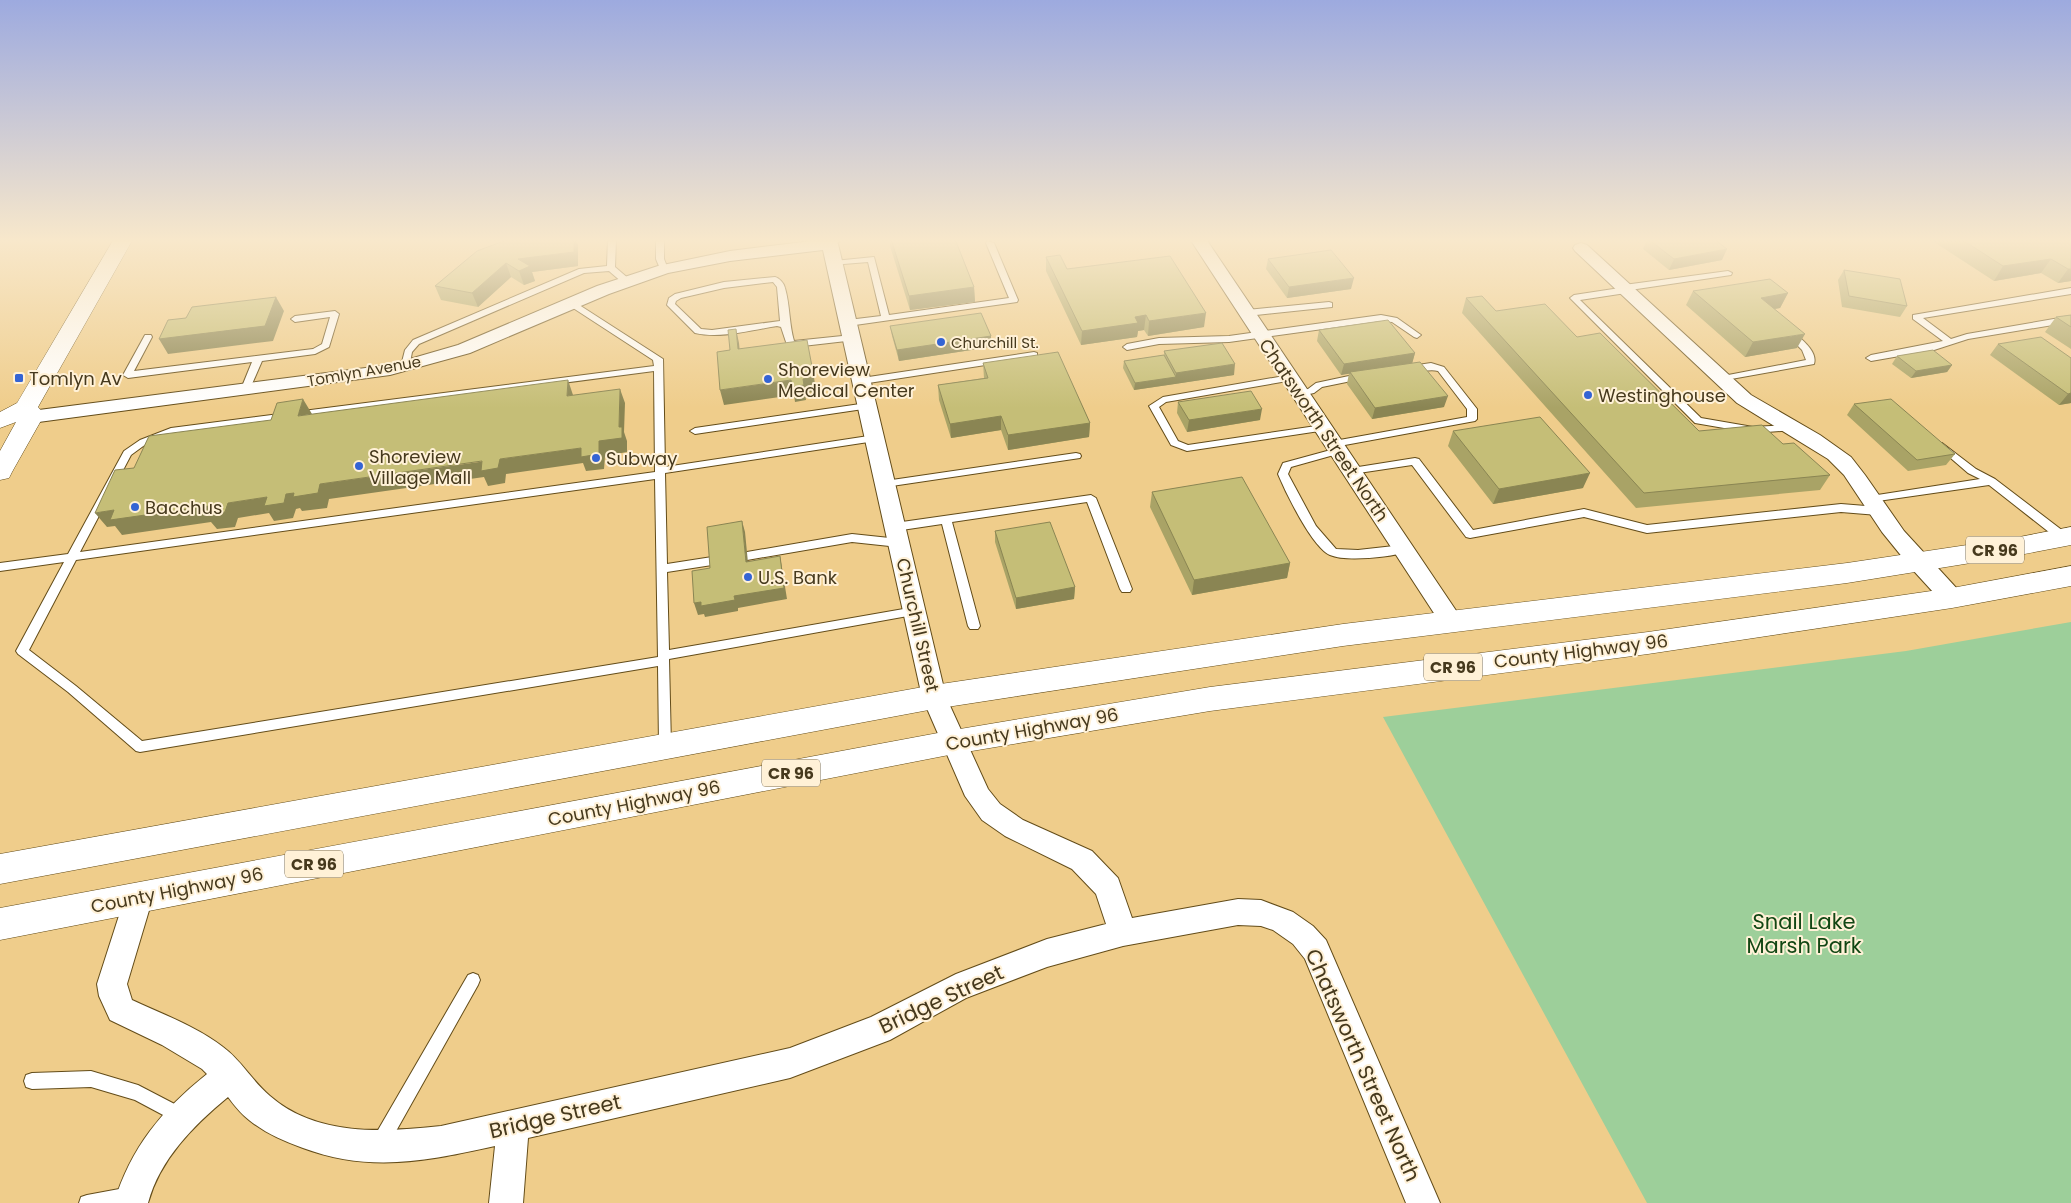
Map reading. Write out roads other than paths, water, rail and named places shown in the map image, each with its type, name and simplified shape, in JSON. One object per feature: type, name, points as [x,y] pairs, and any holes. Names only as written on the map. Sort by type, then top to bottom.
[{"type":"main road","points":[[0,472],[28,412],[93,295]]},
{"type":"main road","points":[[0,420],[28,412]]},
{"type":"main road","name":"CR 96","points":[[0,869],[934,696],[1343,635],[1918,563],[2067,536]]},
{"type":"main road","name":"County Highway 96","points":[[0,924],[954,742],[1210,699],[1648,643],[1952,598],[2071,576]]},
{"type":"street","name":"Tomlyn Avenue","points":[[28,412],[246,389],[352,376],[406,366],[464,349],[593,295]]},
{"type":"street","name":"Churchill Street","points":[[843,295],[934,696],[954,742],[978,796],[991,812],[1014,828],[1082,860],[1108,887],[1122,932]]},
{"type":"street","name":"Chatsworth Street North","points":[[1235,295],[1451,621]]},
{"type":"street","points":[[1632,295],[1758,410],[1835,455],[1848,467],[1918,563],[1952,598]]},
{"type":"street","name":"Bridge Street","points":[[139,897],[112,984],[114,996],[121,1010],[173,1034],[213,1058],[259,1108],[288,1127],[318,1138],[352,1146],[394,1148],[441,1142],[790,1063],[879,1029],[965,984],[1048,952],[1122,932]]},
{"type":"street","name":"Chatsworth Street North","points":[[1122,932],[1238,912],[1261,914],[1283,921],[1303,935],[1316,950],[1326,972],[1424,1203]]},
{"type":"street","points":[[132,1198],[147,1163],[169,1132],[193,1104],[229,1076]]},
{"type":"street","points":[[506,1203],[513,1126]]},
{"type":"lane","points":[[406,366],[407,353],[416,342],[526,295]]},
{"type":"lane","points":[[682,295],[672,300],[671,305],[698,331],[712,333],[776,323],[785,325]]},
{"type":"lane","points":[[781,295],[785,325],[790,343],[794,344],[850,331],[886,318],[1014,300],[1012,295]]},
{"type":"lane","points":[[880,295],[886,318]]},
{"type":"lane","points":[[1590,295],[1574,298],[1698,421],[1753,430],[1791,428]]},
{"type":"lane","points":[[1950,342],[1916,317],[2046,295]]},
{"type":"lane","points":[[573,304],[658,359],[665,746]]},
{"type":"lane","points":[[1246,313],[1329,305]]},
{"type":"lane","points":[[148,337],[128,375],[315,351],[326,345],[335,314],[295,319]]},
{"type":"lane","points":[[1127,347],[1159,341],[1229,339],[1260,333],[1381,318],[1394,320],[1417,335]]},
{"type":"lane","points":[[1871,358],[1934,347],[1967,337],[2071,319]]},
{"type":"lane","points":[[1723,379],[1812,362],[1811,356],[1805,347],[1779,324]]},
{"type":"lane","points":[[862,381],[1034,356]]},
{"type":"lane","points":[[246,389],[258,359]]},
{"type":"lane","points":[[1375,374],[1319,385],[1311,391],[1295,386],[1163,400],[1154,406],[1174,443],[1187,448],[1332,441],[1472,419],[1472,409],[1441,369],[1431,366],[1403,370]]},
{"type":"lane","points":[[658,368],[171,431],[143,442],[127,453],[22,650],[72,689],[140,747],[663,658],[915,611]]},
{"type":"lane","points":[[695,431],[867,406]]},
{"type":"lane","points":[[0,567],[660,473],[875,438]]},
{"type":"lane","points":[[1332,441],[1287,465],[1283,474],[1288,487],[1321,542],[1333,552],[1356,553],[1403,550]]},
{"type":"lane","points":[[1936,441],[1972,471],[1991,481],[2067,536]]},
{"type":"lane","points":[[885,484],[1076,456]]},
{"type":"lane","points":[[1352,471],[1415,462],[1470,534],[1584,514],[1647,529],[1874,505],[1991,481]]},
{"type":"lane","points":[[747,556],[852,538],[897,535],[946,520],[1091,498],[1126,589]]},
{"type":"lane","points":[[946,520],[974,626]]},
{"type":"lane","points":[[662,569],[712,561]]},
{"type":"lane","points":[[378,1147],[473,980]]},
{"type":"lane","points":[[32,1081],[91,1078],[138,1093],[182,1117]]},
{"type":"lane","points":[[87,1203],[132,1198]]},
{"type":"place","name":"Churchill St.","points":[[941,342]]},
{"type":"place","name":"Tomlyn Av","points":[[19,378]]},
{"type":"place","name":"Shoreview Medical Center","points":[[768,379]]},
{"type":"place","name":"Westinghouse","points":[[1588,395]]},
{"type":"place","name":"Subway","points":[[596,458]]},
{"type":"place","name":"Shoreview Village Mall","points":[[359,466]]},
{"type":"place","name":"Bacchus","points":[[135,507]]},
{"type":"place","name":"U.S. Bank","points":[[748,577]]},
{"type":"park label","name":"Snail Lake Marsh Park","points":[[1804,933]]}]
